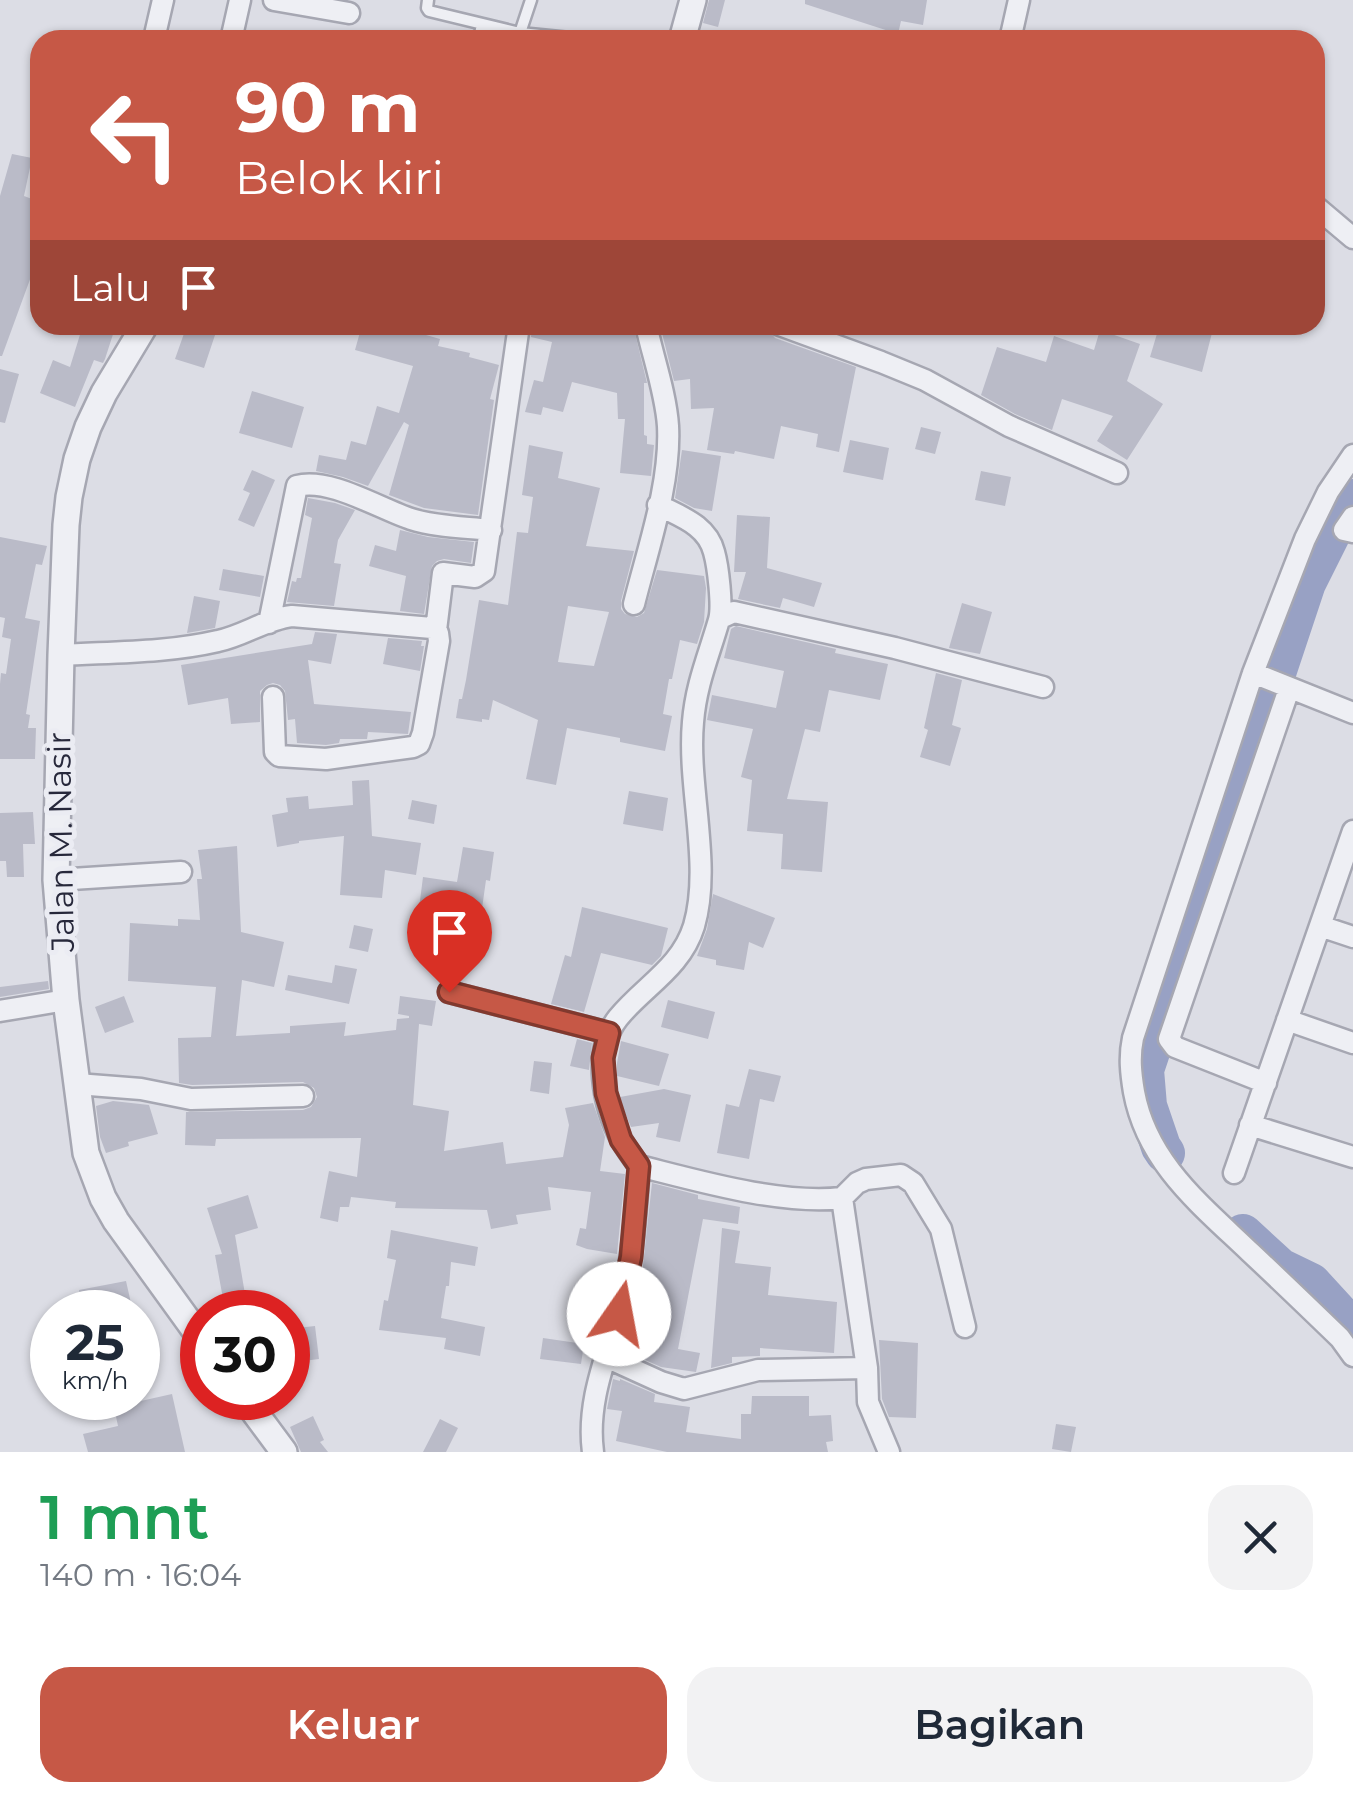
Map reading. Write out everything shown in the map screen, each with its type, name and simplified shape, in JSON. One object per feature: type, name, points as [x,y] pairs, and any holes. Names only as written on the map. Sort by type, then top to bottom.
[{"type":"street","points":[[157,30],[162,0]]},
{"type":"street","points":[[233,30],[240,0]]},
{"type":"street","points":[[274,0],[349,13]]},
{"type":"street","points":[[685,30],[693,0]]},
{"type":"street","points":[[1012,30],[1019,0]]},
{"type":"street","points":[[1325,214],[1353,238]]},
{"type":"street","name":"Jalan M. Nasir","points":[[139,335],[88,426],[73,476],[66,525],[56,880],[66,1000],[86,1153],[116,1221],[180,1310]]},
{"type":"street","points":[[273,697],[278,756],[326,760],[413,747],[421,741],[439,641],[436,630],[443,572],[474,577],[484,571],[518,335]]},
{"type":"street","points":[[634,604],[668,453],[668,422],[648,335]]},
{"type":"street","points":[[807,335],[910,374],[1046,443],[1117,473]]},
{"type":"street","points":[[1266,1083],[1175,1048],[1169,1039],[1271,681],[1305,539],[1328,492],[1353,455]]},
{"type":"street","points":[[269,623],[297,486],[328,487],[415,521],[490,530]]},
{"type":"street","points":[[593,1452],[594,1402],[626,1285],[639,1166],[621,1140],[606,1093],[603,1058],[609,1033],[618,1019],[681,955],[695,924],[701,871],[692,725],[703,664],[721,618],[715,559],[708,538],[699,526],[658,506]]},
{"type":"street","points":[[1353,517],[1344,530],[1353,532]]},
{"type":"street","points":[[721,618],[734,612],[896,648],[1043,687]]},
{"type":"street","points":[[61,654],[169,650],[234,637],[292,616],[436,630]]},
{"type":"street","points":[[1271,681],[1353,713]]},
{"type":"street","points":[[1271,681],[1133,1038],[1131,1076],[1142,1123],[1166,1168],[1200,1206],[1340,1338],[1353,1356]]},
{"type":"street","points":[[1234,1172],[1353,831]]},
{"type":"street","points":[[56,880],[181,872]]},
{"type":"street","points":[[1320,926],[1353,937]]},
{"type":"street","points":[[449,992],[609,1033]]},
{"type":"street","points":[[0,1011],[66,1000]]},
{"type":"street","points":[[1287,1020],[1353,1044]]},
{"type":"street","points":[[77,1084],[200,1100],[303,1096]]},
{"type":"street","points":[[1250,1125],[1353,1157]]},
{"type":"street","points":[[639,1166],[721,1186],[820,1199],[842,1198],[866,1179],[901,1175],[914,1182],[942,1229],[964,1327]]},
{"type":"street","points":[[842,1198],[867,1368],[868,1402],[889,1452]]},
{"type":"street","points":[[606,1357],[684,1388],[758,1370],[867,1368]]},
{"type":"street","points":[[260,1420],[284,1452]]},
{"type":"lane","points":[[428,0],[429,11],[505,30]]},
{"type":"lane","points":[[521,30],[531,0]]},
{"type":"lane","points":[[481,30],[482,24]]},
{"type":"building","points":[[709,0],[725,0],[718,27],[703,23]]},
{"type":"building","points":[[805,0],[927,0],[923,25],[901,21],[899,30],[886,30],[805,4]]},
{"type":"building","points":[[12,154],[30,158],[24,196],[30,198],[30,279],[2,356],[0,356],[0,196]]},
{"type":"building","points":[[80,335],[113,335],[103,363],[94,360],[75,407],[40,393],[53,360],[70,367]]},
{"type":"building","points":[[183,335],[215,335],[204,368],[175,359]]},
{"type":"building","points":[[359,335],[426,335],[440,339],[438,346],[499,365],[490,399],[494,400],[478,515],[424,508],[389,495],[409,425],[404,422],[368,486],[316,471],[319,455],[346,460],[351,441],[366,445],[377,406],[399,413],[413,366],[355,350]]},
{"type":"building","points":[[635,335],[647,383],[644,435],[647,444],[654,445],[651,476],[620,473],[625,419],[618,419],[617,393],[572,382],[563,412],[543,407],[541,415],[525,412],[534,380],[543,382],[552,342],[531,337]]},
{"type":"building","points":[[662,335],[773,335],[856,367],[839,452],[816,447],[818,434],[781,426],[774,459],[707,450],[714,408],[691,409],[690,379],[674,381]]},
{"type":"building","points":[[1098,335],[1114,335],[1140,344],[1127,381],[1163,404],[1127,460],[1097,441],[1113,416],[1062,399],[1052,430],[981,395],[997,347],[1046,362],[1054,336],[1094,350]]},
{"type":"building","points":[[1157,335],[1211,335],[1202,372],[1150,357]]},
{"type":"building","points":[[0,369],[19,374],[5,423],[0,422]]},
{"type":"building","points":[[252,391],[304,407],[292,448],[239,433]]},
{"type":"building","points":[[921,427],[941,432],[935,454],[915,449]]},
{"type":"building","points":[[850,440],[889,448],[883,480],[843,472]]},
{"type":"building","points":[[529,445],[563,452],[558,478],[600,488],[586,546],[634,551],[621,601],[625,614],[637,617],[644,613],[657,570],[704,576],[704,622],[697,644],[680,640],[669,679],[663,714],[672,716],[665,751],[567,728],[556,785],[526,779],[538,720],[493,700],[489,720],[456,718],[479,600],[508,605],[517,532],[528,533],[533,497],[522,495]],"holes":[[[568,606],[609,612],[594,666],[558,662]]]},
{"type":"building","points":[[682,450],[721,456],[712,511],[694,508],[675,498]]},
{"type":"building","points":[[252,470],[275,480],[254,527],[238,520],[250,493],[243,490]]},
{"type":"building","points":[[981,471],[1011,477],[1005,506],[975,500]]},
{"type":"building","points":[[308,498],[355,510],[338,540],[334,563],[341,564],[334,606],[287,602],[292,581],[301,578],[312,518],[305,515]]},
{"type":"building","points":[[737,515],[770,517],[767,568],[822,583],[814,607],[783,598],[780,608],[738,599],[746,572],[734,572]]},
{"type":"building","points":[[400,530],[474,542],[471,563],[444,559],[432,566],[424,614],[400,611],[406,576],[369,566],[375,545],[396,551]]},
{"type":"building","points":[[0,537],[47,546],[42,565],[36,564],[25,618],[40,621],[26,714],[30,715],[28,728],[36,728],[35,759],[0,759],[1,673],[6,674],[11,639],[2,637],[5,618],[0,617]]},
{"type":"building","points":[[223,569],[264,576],[260,597],[219,590]]},
{"type":"building","points":[[194,596],[220,601],[215,628],[187,633]]},
{"type":"building","points":[[962,603],[992,612],[980,654],[949,648]]},
{"type":"building","points":[[736,626],[888,664],[880,700],[829,690],[820,732],[805,729],[787,799],[828,802],[822,872],[781,869],[783,834],[747,831],[752,780],[741,777],[753,729],[707,720],[712,695],[776,708],[784,671],[724,658],[731,629]]},
{"type":"building","points":[[315,632],[337,634],[331,664],[308,660],[314,704],[411,712],[408,734],[368,732],[367,739],[340,739],[339,743],[326,745],[297,743],[295,719],[288,720],[285,691],[273,683],[260,691],[260,722],[231,724],[228,698],[188,705],[181,665],[312,644]]},
{"type":"building","points":[[388,638],[422,641],[420,671],[383,664]]},
{"type":"building","points":[[936,673],[962,680],[952,725],[961,728],[950,766],[920,757]]},
{"type":"building","points":[[369,780],[372,836],[421,843],[416,875],[385,870],[382,898],[340,895],[344,836],[277,847],[272,815],[288,812],[286,798],[308,796],[309,809],[353,805],[352,781]]},
{"type":"building","points":[[629,791],[668,798],[663,831],[623,824]]},
{"type":"building","points":[[412,800],[437,805],[434,824],[408,819]]},
{"type":"building","points":[[33,812],[35,844],[23,844],[24,877],[7,877],[6,861],[0,861],[0,813]]},
{"type":"building","points":[[237,846],[241,932],[284,942],[274,987],[242,980],[236,1036],[290,1033],[290,1026],[346,1022],[344,1036],[396,1030],[397,1019],[409,1018],[398,1014],[400,996],[436,1001],[432,1026],[419,1024],[413,1105],[449,1111],[444,1151],[503,1142],[506,1164],[563,1157],[569,1125],[565,1108],[593,1103],[605,1137],[600,1171],[625,1174],[617,1254],[576,1245],[580,1228],[586,1229],[591,1192],[548,1187],[551,1210],[516,1215],[518,1224],[491,1229],[487,1210],[395,1208],[396,1202],[351,1197],[349,1207],[340,1207],[338,1222],[320,1218],[329,1171],[357,1177],[361,1138],[216,1139],[215,1146],[185,1145],[186,1112],[303,1110],[311,1107],[317,1097],[314,1088],[303,1082],[179,1083],[178,1038],[211,1037],[216,987],[128,981],[130,923],[178,926],[178,919],[200,920],[197,879],[202,879],[198,850]]},
{"type":"building","points":[[463,847],[494,852],[478,937],[447,933],[446,943],[415,940],[423,877],[457,882]]},
{"type":"building","points":[[713,894],[775,918],[763,948],[749,942],[744,970],[716,965],[716,960],[697,956]]},
{"type":"building","points":[[582,907],[668,928],[661,956],[652,965],[601,953],[584,1012],[551,1004],[565,955],[571,957]]},
{"type":"building","points":[[354,925],[373,929],[368,952],[349,948]]},
{"type":"building","points":[[335,965],[357,969],[349,1004],[285,990],[288,975],[332,983]]},
{"type":"building","points":[[48,981],[49,989],[0,997],[0,987]]},
{"type":"building","points":[[124,996],[134,1022],[105,1033],[95,1007]]},
{"type":"building","points":[[668,1000],[715,1012],[708,1039],[661,1027]]},
{"type":"building","points":[[577,1039],[592,1043],[589,1070],[570,1066]]},
{"type":"building","points":[[621,1041],[669,1054],[659,1086],[617,1076]]},
{"type":"building","points":[[534,1061],[552,1063],[549,1094],[530,1091]]},
{"type":"building","points":[[749,1069],[781,1076],[774,1102],[760,1099],[749,1159],[717,1153],[726,1104],[739,1107]]},
{"type":"building","points":[[664,1089],[691,1095],[680,1142],[656,1137],[659,1123],[631,1127],[623,1108],[620,1097]]},
{"type":"building","points":[[113,1101],[149,1105],[158,1134],[106,1153],[96,1106]]},
{"type":"building","points":[[652,1183],[698,1195],[698,1199],[740,1207],[738,1224],[703,1219],[678,1349],[700,1353],[696,1372],[661,1367],[623,1350],[634,1310],[644,1312],[650,1276],[642,1274]]},
{"type":"building","points":[[248,1195],[258,1228],[235,1235],[244,1290],[221,1290],[215,1255],[222,1254],[207,1208]]},
{"type":"building","points":[[722,1228],[740,1231],[735,1263],[771,1267],[768,1295],[837,1302],[834,1353],[760,1348],[760,1356],[732,1357],[732,1363],[711,1368]]},
{"type":"building","points":[[391,1230],[478,1247],[475,1266],[451,1262],[441,1318],[485,1327],[480,1356],[444,1349],[446,1338],[379,1330],[396,1260],[387,1258]]},
{"type":"building","points":[[126,1281],[128,1290],[79,1290]]},
{"type":"building","points":[[315,1326],[319,1359],[310,1360],[310,1327]]},
{"type":"building","points":[[543,1338],[584,1344],[581,1364],[540,1359]]},
{"type":"building","points":[[879,1340],[918,1343],[916,1418],[889,1417],[882,1399]]},
{"type":"building","points":[[613,1379],[655,1394],[654,1402],[690,1407],[686,1432],[741,1439],[741,1414],[751,1414],[752,1396],[809,1396],[809,1416],[831,1415],[833,1441],[826,1442],[828,1452],[667,1452],[616,1441],[622,1411],[607,1409]]},
{"type":"building","points":[[172,1394],[185,1452],[88,1452],[83,1434],[118,1426],[117,1420],[160,1420],[160,1397]]},
{"type":"building","points":[[313,1416],[324,1440],[320,1442],[328,1452],[301,1452],[290,1427]]},
{"type":"building","points":[[440,1419],[458,1428],[446,1452],[423,1452]]},
{"type":"building","points":[[1056,1424],[1076,1427],[1071,1452],[1052,1449]]},
{"type":"waterway","points":[[1165,1153],[1147,1106],[1144,1070],[1306,583],[1338,519],[1353,499]]},
{"type":"waterway","points":[[1243,1234],[1280,1268],[1311,1283],[1353,1329]]},
{"type":"route","points":[[449,992],[609,1033],[604,1045],[603,1072],[610,1112],[621,1140],[639,1166],[631,1257],[619,1314]]}]
